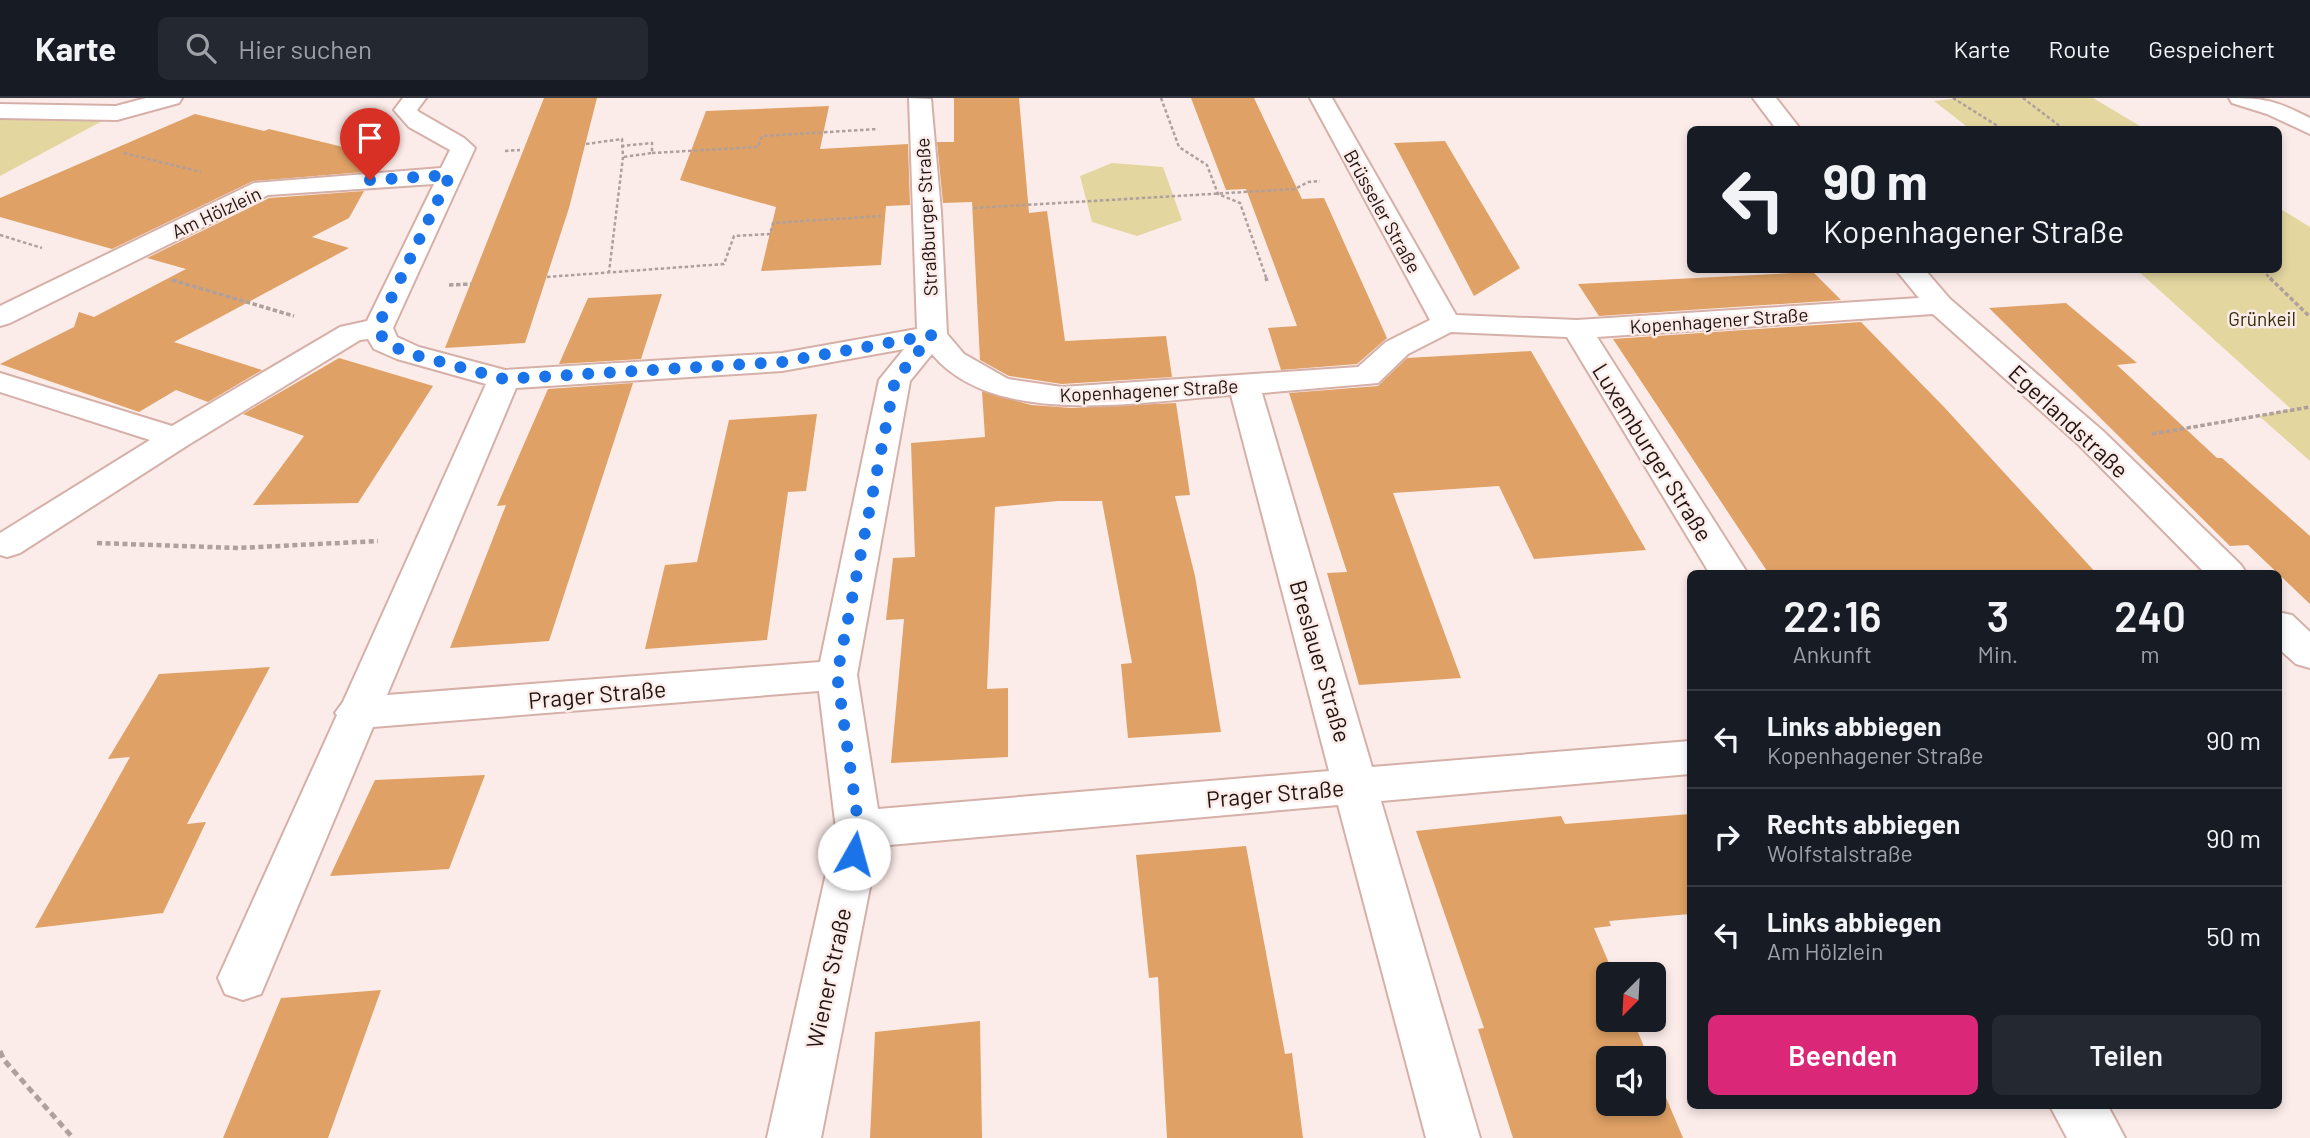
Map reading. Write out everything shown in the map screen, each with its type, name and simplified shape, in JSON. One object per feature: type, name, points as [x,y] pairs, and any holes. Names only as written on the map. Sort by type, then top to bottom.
[{"type":"street","points":[[0,111],[117,113],[171,98]]},
{"type":"street","points":[[7,545],[176,438],[364,330],[463,148],[447,136],[414,122],[405,110],[415,98]]},
{"type":"street","name":"Brüsseler Straße","points":[[1321,98],[1446,323]]},
{"type":"street","points":[[1763,98],[1787,126]]},
{"type":"street","points":[[2240,98],[2275,109],[2310,127]]},
{"type":"street","name":"Straßburger Straße","points":[[920,99],[928,212],[932,335]]},
{"type":"street","name":"Am Hölzlein","points":[[0,317],[263,188],[450,175]]},
{"type":"street","name":"Egerlandstraße","points":[[1913,273],[1940,305],[2091,438],[2224,570]]},
{"type":"street","name":"Kopenhagener Straße","points":[[932,335],[953,360],[999,387],[1062,397],[1367,376],[1397,348],[1446,323],[1577,329],[1940,305]]},
{"type":"street","name":"Luxemburger Straße","points":[[1577,329],[1727,570]]},
{"type":"street","points":[[364,330],[408,353],[504,379],[782,362],[932,335]]},
{"type":"street","name":"Wiener Straße","points":[[794,1138],[859,829],[837,675],[895,380],[932,335]]},
{"type":"street","points":[[243,978],[356,713],[504,379]]},
{"type":"street","points":[[0,382],[176,438]]},
{"type":"street","name":"Breslauer Straße","points":[[1244,386],[1453,1138]]},
{"type":"street","name":"Prager Straße","points":[[356,713],[837,675]]},
{"type":"street","name":"Prager Straße","points":[[859,829],[1687,757]]},
{"type":"street","points":[[2079,1109],[2098,1138]]},
{"type":"path","points":[[1161,98],[1179,147],[1207,165],[1218,194],[1240,203],[1267,281]]},
{"type":"path","points":[[1953,98],[1998,126]]},
{"type":"path","points":[[2023,98],[2060,126]]},
{"type":"path","points":[[623,157],[758,147],[762,136],[922,127]]},
{"type":"path","points":[[586,144],[622,139],[623,157],[609,272]]},
{"type":"path","points":[[621,146],[652,143],[652,153]]},
{"type":"path","points":[[116,151],[263,188]]},
{"type":"path","points":[[547,277],[724,264],[734,236],[770,234],[773,223],[1049,202],[1295,189]]},
{"type":"path","points":[[110,262],[364,330]]},
{"type":"path","points":[[2265,273],[2310,317]]},
{"type":"path","points":[[2091,438],[2156,434],[2310,407]]},
{"type":"path","points":[[7,545],[66,541],[150,548],[239,548],[356,543],[435,536]]},
{"type":"path","points":[[0,1051],[4,1060],[74,1138]]},
{"type":"green space","points":[[1958,98],[2093,98],[2140,126],[1966,126],[1934,101]]},
{"type":"green space","points":[[0,111],[117,113],[0,176]]},
{"type":"green space","points":[[1112,163],[1163,167],[1182,220],[1137,236],[1092,222],[1080,176]]},
{"type":"green space","name":"Grünkeil","points":[[2282,210],[2310,227],[2310,461],[2259,416],[2291,409],[2140,273],[2282,273]]},
{"type":"building","points":[[544,98],[597,98],[569,208],[525,343],[445,348]]},
{"type":"building","points":[[954,98],[1019,98],[1029,213],[1047,211],[1065,341],[1166,336],[1172,377],[1062,384],[1009,376],[980,360],[972,202],[943,203],[937,142],[954,142]]},
{"type":"building","points":[[1191,98],[1254,98],[1302,199],[1324,198],[1387,338],[1357,364],[1281,370],[1268,328],[1297,326],[1246,189],[1226,190]]},
{"type":"building","points":[[829,106],[820,149],[908,144],[910,205],[886,206],[881,265],[761,271],[776,207],[680,180],[706,111]]},
{"type":"building","points":[[195,114],[384,157],[376,171],[253,181],[112,249],[0,217],[0,198]]},
{"type":"building","points":[[1445,141],[1520,268],[1474,296],[1394,143]]},
{"type":"building","points":[[364,191],[349,218],[312,237],[349,248],[174,342],[262,370],[208,402],[176,390],[139,412],[0,364],[74,327],[79,312],[94,317],[186,269],[147,258],[269,198]]},
{"type":"building","points":[[1814,273],[1841,300],[1599,316],[1578,284]]},
{"type":"building","points":[[662,294],[641,359],[559,364],[588,298]]},
{"type":"building","points":[[2066,303],[2137,363],[2117,365],[2217,458],[2222,458],[2310,536],[2310,604],[2282,577],[2282,570],[2274,570],[2248,545],[2230,546],[1989,308]]},
{"type":"building","points":[[1861,322],[1944,407],[2093,570],[1766,570],[1613,339]]},
{"type":"building","points":[[1531,351],[1646,550],[1534,559],[1499,486],[1393,493],[1461,678],[1359,685],[1327,573],[1347,572],[1289,393],[1378,386],[1407,358]]},
{"type":"building","points":[[339,358],[433,386],[358,503],[253,505],[304,436],[243,414]]},
{"type":"building","points":[[633,383],[549,641],[450,648],[506,505],[497,506],[548,389]]},
{"type":"building","points":[[982,391],[1031,405],[1072,408],[1176,403],[1190,495],[1175,496],[1195,576],[1221,732],[1128,738],[1121,664],[1132,663],[1102,501],[1058,501],[995,507],[987,689],[1008,688],[1008,757],[891,763],[904,619],[886,620],[893,558],[915,557],[911,443],[985,437]]},
{"type":"building","points":[[817,414],[806,491],[788,492],[767,640],[645,649],[665,565],[697,562],[729,420]]},
{"type":"building","points":[[270,667],[187,824],[206,822],[163,913],[35,928],[130,757],[108,759],[159,674]]},
{"type":"building","points":[[485,775],[449,869],[330,876],[375,780]]},
{"type":"building","points":[[1687,814],[1687,914],[1609,921],[1611,926],[1594,928],[1608,962],[1596,962],[1596,1032],[1638,1032],[1644,1046],[1596,1046],[1596,1116],[1666,1116],[1666,1098],[1683,1138],[1513,1138],[1478,1029],[1484,1028],[1416,831],[1561,816],[1565,824]]},
{"type":"building","points":[[1246,846],[1285,1054],[1292,1053],[1303,1138],[1167,1138],[1158,977],[1149,978],[1136,855]]},
{"type":"building","points":[[381,990],[328,1138],[223,1138],[281,998]]},
{"type":"building","points":[[980,1021],[982,1138],[870,1138],[875,1032]]},
{"type":"route","points":[[370,180],[450,175],[377,328],[386,343],[432,360],[504,379],[782,362],[932,335],[895,380],[837,675],[859,829],[854,854]]}]
